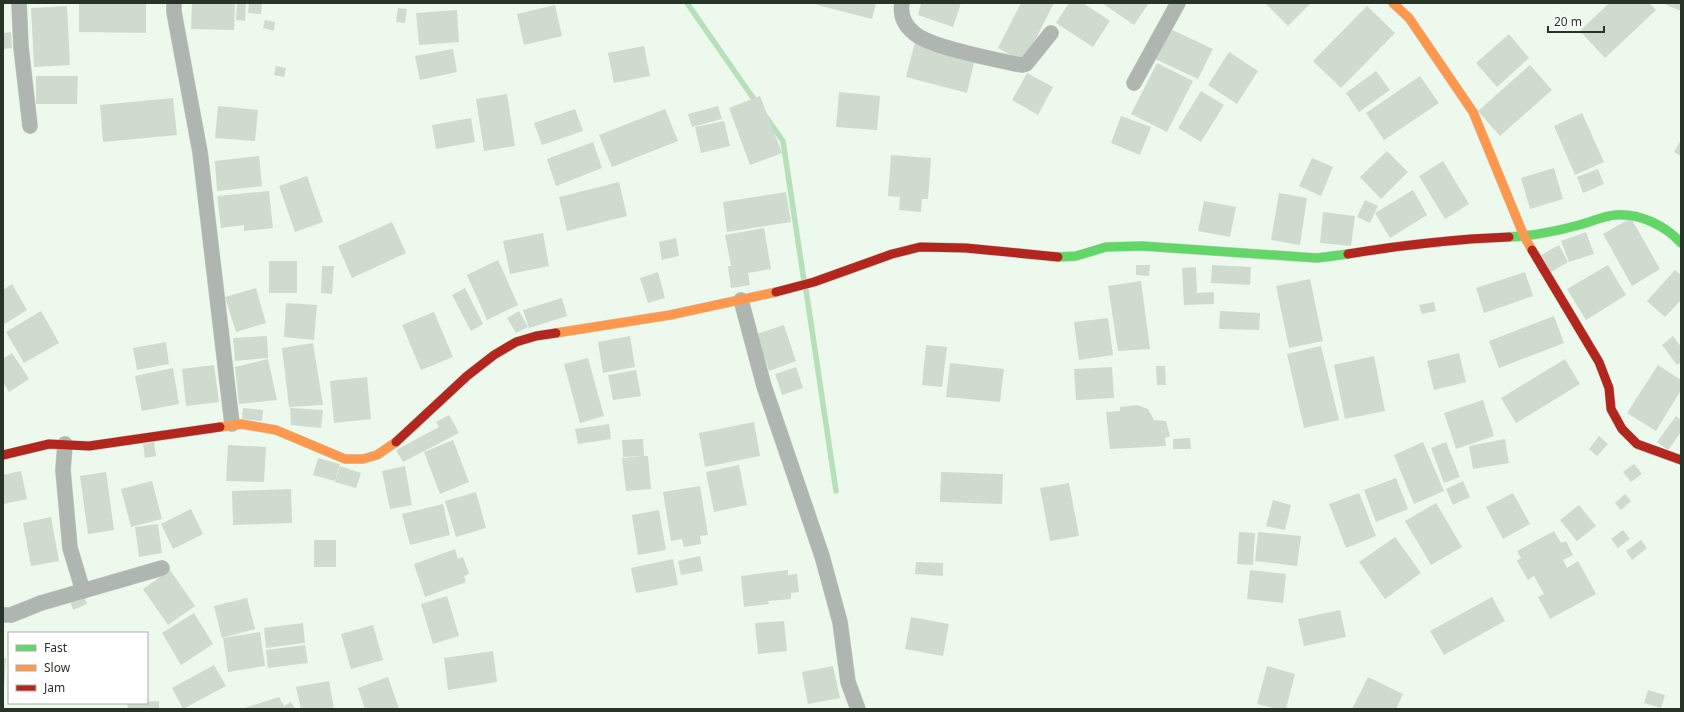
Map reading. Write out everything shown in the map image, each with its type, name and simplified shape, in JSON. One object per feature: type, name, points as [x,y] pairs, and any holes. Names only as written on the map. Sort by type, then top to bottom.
[{"type":"street","points":[[19,3],[21,47],[30,126]]},
{"type":"street","points":[[174,3],[174,12],[200,152],[232,424]]},
{"type":"street","points":[[902,3],[901,12],[904,21],[914,34],[930,42],[1011,63],[1022,65],[1026,64],[1051,33]]},
{"type":"street","points":[[1134,83],[1178,3]]},
{"type":"street","points":[[1393,3],[1409,18],[1473,112],[1524,236],[1599,362],[1609,388],[1612,409],[1622,429],[1637,444],[1681,460]]},
{"type":"street","points":[[3,455],[42,445],[65,444],[89,446],[232,424],[241,424],[276,430],[345,459],[363,460],[378,455],[402,438],[467,376],[494,355],[516,342],[536,336],[670,315],[741,300],[814,282],[892,254],[920,247],[966,248],[1062,257],[1076,256],[1106,247],[1142,246],[1317,258],[1388,246],[1456,239],[1524,236],[1574,226],[1615,215],[1636,216],[1657,224],[1673,234],[1681,243]]},
{"type":"street","points":[[741,300],[764,386],[824,563],[840,622],[848,682],[858,709]]},
{"type":"street","points":[[65,444],[63,470],[70,548],[83,591]]},
{"type":"street","points":[[3,615],[12,615],[41,603],[162,568]]},
{"type":"building","points":[[79,3],[146,3],[146,33],[79,32]]},
{"type":"building","points":[[192,3],[235,3],[234,30],[191,29]]},
{"type":"building","points":[[237,3],[246,3],[245,21],[236,20]]},
{"type":"building","points":[[249,3],[262,3],[261,14],[248,13]]},
{"type":"building","points":[[817,3],[876,3],[872,19],[817,5]]},
{"type":"building","points":[[921,3],[961,3],[953,27],[918,15]]},
{"type":"building","points":[[1021,3],[1054,3],[1024,62],[998,48]]},
{"type":"building","points":[[1069,3],[1083,3],[1110,21],[1093,47],[1056,23]]},
{"type":"building","points":[[1102,3],[1149,3],[1134,25]]},
{"type":"building","points":[[1265,3],[1311,3],[1288,26]]},
{"type":"building","points":[[1609,3],[1649,3],[1656,10],[1605,58],[1580,31]]},
{"type":"building","points":[[1667,3],[1681,3],[1681,11],[1666,5]]},
{"type":"building","points":[[555,5],[562,36],[524,45],[517,14]]},
{"type":"building","points":[[67,6],[70,65],[34,67],[31,8]]},
{"type":"building","points":[[1367,6],[1395,33],[1341,88],[1313,61]]},
{"type":"building","points":[[398,8],[407,9],[405,23],[396,22]]},
{"type":"building","points":[[457,10],[459,42],[419,45],[416,13]]},
{"type":"building","points":[[265,20],[275,22],[274,31],[263,28]]},
{"type":"building","points":[[1168,28],[1213,49],[1198,79],[1153,58]]},
{"type":"building","points":[[11,32],[12,48],[3,49],[3,33]]},
{"type":"building","points":[[1509,34],[1529,58],[1497,87],[1476,63]]},
{"type":"building","points":[[915,42],[975,58],[967,93],[906,77]]},
{"type":"building","points":[[644,46],[650,76],[614,83],[608,53]]},
{"type":"building","points":[[453,49],[457,72],[420,80],[415,56]]},
{"type":"building","points":[[1229,52],[1258,71],[1237,104],[1208,85]]},
{"type":"building","points":[[1157,63],[1193,81],[1167,132],[1131,114]]},
{"type":"building","points":[[1530,65],[1552,90],[1500,136],[1478,111]]},
{"type":"building","points":[[276,66],[286,68],[284,77],[274,75]]},
{"type":"building","points":[[1376,71],[1390,90],[1359,112],[1346,93]]},
{"type":"building","points":[[1027,73],[1053,87],[1038,115],[1012,100]]},
{"type":"building","points":[[36,76],[78,76],[77,104],[36,104]]},
{"type":"building","points":[[1420,76],[1439,103],[1384,140],[1366,113]]},
{"type":"building","points":[[1201,91],[1224,105],[1201,142],[1178,128]]},
{"type":"building","points":[[839,92],[880,96],[877,130],[836,127]]},
{"type":"building","points":[[507,94],[515,146],[484,151],[476,99]]},
{"type":"building","points":[[760,96],[782,153],[750,165],[729,108]]},
{"type":"building","points":[[173,98],[177,135],[103,142],[100,105]]},
{"type":"building","points":[[218,106],[258,110],[255,141],[215,138]]},
{"type":"building","points":[[718,106],[722,119],[692,127],[688,114]]},
{"type":"building","points":[[575,109],[583,131],[542,145],[534,123]]},
{"type":"building","points":[[665,109],[678,141],[612,167],[599,135]]},
{"type":"building","points":[[1582,113],[1604,162],[1575,175],[1554,126]]},
{"type":"building","points":[[1121,116],[1151,127],[1140,155],[1111,143]]},
{"type":"building","points":[[471,118],[475,142],[436,149],[432,125]]},
{"type":"building","points":[[724,121],[730,146],[701,153],[695,127]]},
{"type":"building","points":[[1681,140],[1681,156],[1674,152]]},
{"type":"building","points":[[593,142],[602,168],[556,186],[547,159]]},
{"type":"building","points":[[1387,151],[1408,172],[1381,199],[1360,177]]},
{"type":"building","points":[[891,155],[931,158],[928,199],[922,199],[921,212],[899,210],[900,197],[888,196]]},
{"type":"building","points":[[259,156],[262,186],[217,191],[215,161]]},
{"type":"building","points":[[1312,158],[1333,167],[1321,196],[1299,186]]},
{"type":"building","points":[[1443,161],[1469,204],[1445,219],[1419,176]]},
{"type":"building","points":[[1554,168],[1563,199],[1530,209],[1521,178]]},
{"type":"building","points":[[1598,169],[1604,184],[1583,193],[1577,177]]},
{"type":"building","points":[[307,176],[323,222],[295,232],[279,186]]},
{"type":"building","points":[[619,182],[627,216],[567,231],[559,197]]},
{"type":"building","points":[[1413,190],[1427,215],[1390,238],[1375,213]]},
{"type":"building","points":[[269,191],[273,228],[244,231],[244,225],[221,228],[217,196]]},
{"type":"building","points":[[786,192],[791,222],[727,232],[723,202]]},
{"type":"building","points":[[1279,193],[1307,198],[1300,245],[1271,240]]},
{"type":"building","points":[[1365,200],[1378,206],[1370,223],[1357,217]]},
{"type":"building","points":[[1204,201],[1236,207],[1230,237],[1198,231]]},
{"type":"building","points":[[1323,212],[1355,216],[1351,246],[1320,243]]},
{"type":"building","points":[[1631,218],[1660,269],[1632,286],[1603,234]]},
{"type":"building","points":[[392,222],[406,253],[352,278],[338,246]]},
{"type":"building","points":[[764,228],[771,269],[748,273],[750,285],[731,288],[728,266],[731,266],[725,235]]},
{"type":"building","points":[[1586,232],[1594,254],[1569,262],[1561,241]]},
{"type":"building","points":[[543,233],[549,266],[510,274],[503,241]]},
{"type":"building","points":[[676,238],[679,256],[662,260],[659,242]]},
{"type":"building","points":[[1559,245],[1568,262],[1546,275],[1536,258]]},
{"type":"building","points":[[498,260],[518,305],[487,320],[467,275]]},
{"type":"building","points":[[269,261],[297,261],[297,293],[269,293]]},
{"type":"building","points":[[1136,265],[1150,265],[1149,276],[1136,275]]},
{"type":"building","points":[[1212,265],[1251,267],[1250,285],[1211,283]]},
{"type":"building","points":[[1608,265],[1626,295],[1586,320],[1567,289]]},
{"type":"building","points":[[322,266],[334,266],[332,294],[321,293]]},
{"type":"building","points":[[1196,267],[1197,293],[1214,292],[1214,304],[1184,305],[1182,268]]},
{"type":"building","points":[[1675,270],[1681,275],[1681,300],[1665,317],[1647,301]]},
{"type":"building","points":[[658,272],[665,298],[648,303],[640,278]]},
{"type":"building","points":[[1525,272],[1533,296],[1484,313],[1476,288]]},
{"type":"building","points":[[1310,279],[1323,341],[1289,348],[1276,286]]},
{"type":"building","points":[[1141,281],[1150,349],[1118,351],[1108,286]]},
{"type":"building","points":[[12,284],[27,310],[3,325],[3,290]]},
{"type":"building","points":[[256,288],[266,323],[236,332],[225,297]]},
{"type":"building","points":[[465,288],[483,324],[471,331],[452,295]]},
{"type":"building","points":[[562,298],[567,316],[529,328],[523,310]]},
{"type":"building","points":[[1434,302],[1436,311],[1422,314],[1419,305]]},
{"type":"building","points":[[286,303],[317,305],[314,340],[284,337]]},
{"type":"building","points":[[41,311],[59,343],[24,363],[6,332]]},
{"type":"building","points":[[519,311],[528,327],[516,333],[507,318]]},
{"type":"building","points":[[1220,311],[1260,313],[1259,330],[1219,329]]},
{"type":"building","points":[[434,312],[453,357],[421,370],[402,325]]},
{"type":"building","points":[[1554,316],[1564,343],[1499,368],[1489,341]]},
{"type":"building","points":[[1108,318],[1113,355],[1079,360],[1074,322]]},
{"type":"building","points":[[784,325],[796,361],[769,371],[757,334]]},
{"type":"building","points":[[267,336],[268,358],[235,361],[233,338]]},
{"type":"building","points":[[630,336],[635,367],[603,373],[598,342]]},
{"type":"building","points":[[1673,336],[1681,347],[1681,362],[1677,365],[1662,345]]},
{"type":"building","points":[[166,342],[169,364],[137,370],[133,348]]},
{"type":"building","points":[[313,343],[323,405],[289,407],[282,348]]},
{"type":"building","points":[[926,345],[947,347],[942,387],[922,385]]},
{"type":"building","points":[[1321,346],[1339,420],[1304,428],[1287,354]]},
{"type":"building","points":[[12,353],[29,379],[9,392],[3,382],[3,359]]},
{"type":"building","points":[[1459,353],[1466,382],[1434,390],[1427,361]]},
{"type":"building","points":[[1374,356],[1385,411],[1345,419],[1334,365]]},
{"type":"building","points":[[588,358],[604,416],[580,423],[564,364]]},
{"type":"building","points":[[268,359],[277,400],[239,404],[235,367]]},
{"type":"building","points":[[1565,359],[1580,384],[1516,423],[1501,398]]},
{"type":"building","points":[[950,363],[1004,369],[1000,402],[946,397]]},
{"type":"building","points":[[214,365],[219,402],[186,406],[182,369]]},
{"type":"building","points":[[1658,365],[1681,380],[1681,390],[1656,431],[1627,413]]},
{"type":"building","points":[[1156,366],[1165,366],[1166,385],[1157,385]]},
{"type":"building","points":[[796,367],[803,388],[782,395],[775,374]]},
{"type":"building","points":[[1112,367],[1114,398],[1076,400],[1074,369]]},
{"type":"building","points":[[173,368],[179,404],[142,411],[135,376]]},
{"type":"building","points":[[636,370],[641,396],[613,400],[608,375]]},
{"type":"building","points":[[367,377],[371,419],[334,423],[330,381]]},
{"type":"building","points":[[1483,400],[1494,436],[1456,449],[1444,413]]},
{"type":"building","points":[[1137,405],[1148,409],[1154,420],[1166,421],[1170,436],[1165,438],[1166,446],[1110,449],[1106,412],[1120,411],[1120,407]]},
{"type":"building","points":[[243,408],[263,410],[262,421],[242,419]]},
{"type":"building","points":[[290,408],[323,410],[321,428],[291,425]]},
{"type":"building","points":[[449,415],[459,433],[403,462],[396,450],[439,427],[436,422]]},
{"type":"building","points":[[1676,416],[1681,420],[1681,432],[1668,450],[1657,442]]},
{"type":"building","points":[[754,422],[760,456],[705,467],[699,433]]},
{"type":"building","points":[[609,424],[611,439],[578,444],[575,429]]},
{"type":"building","points":[[1599,436],[1608,444],[1597,456],[1589,449]]},
{"type":"building","points":[[1190,438],[1191,449],[1173,449],[1173,439]]},
{"type":"building","points":[[643,439],[644,456],[648,456],[651,489],[626,491],[622,458],[641,456],[623,457],[622,440]]},
{"type":"building","points":[[1505,439],[1509,463],[1473,469],[1469,446]]},
{"type":"building","points":[[453,440],[469,482],[440,494],[424,452]]},
{"type":"building","points":[[154,442],[156,456],[145,458],[143,444]]},
{"type":"building","points":[[1423,442],[1444,491],[1414,504],[1394,455]]},
{"type":"building","points":[[1446,442],[1460,477],[1444,483],[1431,448]]},
{"type":"building","points":[[228,445],[266,447],[264,482],[226,481]]},
{"type":"building","points":[[318,458],[340,464],[335,481],[313,475]]},
{"type":"building","points":[[1634,464],[1642,474],[1631,482],[1623,472]]},
{"type":"building","points":[[739,465],[747,505],[714,512],[706,472]]},
{"type":"building","points":[[340,466],[361,473],[356,488],[335,482]]},
{"type":"building","points":[[405,466],[412,505],[390,509],[382,471]]},
{"type":"building","points":[[21,471],[27,499],[3,504],[3,475]]},
{"type":"building","points":[[106,472],[114,530],[88,534],[80,476]]},
{"type":"building","points":[[941,472],[1003,474],[1002,504],[940,502]]},
{"type":"building","points":[[1396,478],[1408,509],[1376,522],[1364,490]]},
{"type":"building","points":[[152,481],[162,519],[131,527],[121,489]]},
{"type":"building","points":[[1463,481],[1470,497],[1453,505],[1446,489]]},
{"type":"building","points":[[1069,483],[1079,536],[1050,541],[1040,488]]},
{"type":"building","points":[[700,486],[708,535],[700,536],[701,544],[684,547],[682,539],[671,541],[663,492]]},
{"type":"building","points":[[291,489],[292,523],[233,525],[232,491]]},
{"type":"building","points":[[476,492],[486,528],[456,537],[445,501]]},
{"type":"building","points":[[1359,493],[1376,536],[1346,548],[1329,504]]},
{"type":"building","points":[[1513,493],[1530,524],[1503,539],[1486,507]]},
{"type":"building","points":[[1625,494],[1631,501],[1621,510],[1615,503]]},
{"type":"building","points":[[1273,500],[1291,505],[1285,530],[1266,526]]},
{"type":"building","points":[[1436,503],[1462,547],[1431,565],[1405,521]]},
{"type":"building","points":[[443,504],[450,535],[410,545],[402,514]]},
{"type":"building","points":[[1579,505],[1596,526],[1577,541],[1560,520]]},
{"type":"building","points":[[191,509],[203,534],[173,549],[161,524]]},
{"type":"building","points":[[659,510],[666,550],[638,555],[632,515]]},
{"type":"building","points":[[51,517],[59,561],[31,566],[23,523]]},
{"type":"building","points":[[158,524],[162,553],[139,557],[135,527]]},
{"type":"building","points":[[1623,530],[1630,539],[1618,548],[1611,539]]},
{"type":"building","points":[[1554,531],[1561,543],[1566,541],[1573,555],[1563,560],[1567,568],[1578,561],[1596,594],[1550,619],[1538,597],[1544,594],[1534,576],[1528,580],[1517,561],[1521,558],[1517,551]]},
{"type":"building","points":[[1239,532],[1255,533],[1253,565],[1237,564]]},
{"type":"building","points":[[1258,532],[1301,536],[1297,566],[1255,561]]},
{"type":"building","points":[[1395,537],[1421,573],[1385,599],[1359,562]]},
{"type":"building","points":[[314,540],[336,540],[336,567],[314,567]]},
{"type":"building","points":[[1641,540],[1647,548],[1632,560],[1626,551]]},
{"type":"building","points":[[455,549],[458,559],[463,557],[469,574],[464,576],[466,582],[425,597],[414,564]]},
{"type":"building","points":[[700,556],[703,571],[681,575],[678,561]]},
{"type":"building","points":[[673,559],[678,585],[636,593],[631,568]]},
{"type":"building","points":[[916,562],[943,563],[943,576],[915,574]]},
{"type":"building","points":[[170,570],[195,606],[168,625],[143,589]]},
{"type":"building","points":[[788,570],[788,575],[797,574],[799,592],[791,593],[791,599],[768,601],[769,604],[744,607],[741,576]]},
{"type":"building","points":[[1250,570],[1286,574],[1283,603],[1247,599]]},
{"type":"building","points":[[83,593],[87,604],[73,610],[69,598]]},
{"type":"building","points":[[447,596],[459,636],[433,644],[421,604]]},
{"type":"building","points":[[1492,597],[1505,621],[1444,655],[1430,631]]},
{"type":"building","points":[[247,598],[255,629],[222,638],[214,606]]},
{"type":"building","points":[[1340,610],[1346,637],[1304,646],[1298,619]]},
{"type":"building","points":[[194,613],[213,644],[181,665],[162,633]]},
{"type":"building","points":[[911,617],[949,624],[943,656],[905,649]]},
{"type":"building","points":[[784,621],[787,651],[758,654],[755,623]]},
{"type":"building","points":[[303,623],[305,643],[266,648],[264,628]]},
{"type":"building","points":[[373,625],[383,660],[351,669],[341,634]]},
{"type":"building","points":[[260,632],[265,666],[228,672],[223,638]]},
{"type":"building","points":[[305,645],[308,663],[268,668],[266,650]]},
{"type":"building","points":[[493,651],[497,682],[448,690],[444,658]]},
{"type":"building","points":[[3,658],[6,658],[4,690],[3,690]]},
{"type":"building","points":[[214,665],[226,686],[183,709],[172,688]]},
{"type":"building","points":[[833,666],[840,698],[808,704],[802,672]]},
{"type":"building","points":[[1267,666],[1295,674],[1286,709],[1277,709],[1257,704]]},
{"type":"building","points":[[388,677],[399,709],[365,709],[358,688]]},
{"type":"building","points":[[1368,677],[1403,694],[1396,709],[1352,709]]},
{"type":"building","points":[[329,681],[334,709],[301,709],[296,687]]},
{"type":"building","points":[[1648,690],[1665,695],[1661,708],[1644,703]]},
{"type":"building","points":[[279,697],[284,706],[291,702],[295,709],[241,709]]},
{"type":"building","points":[[159,701],[159,709],[128,709],[127,704],[148,704],[148,702]]},
{"type":"waterway","points":[[687,3],[758,105]]},
{"type":"waterway","points":[[766,117],[783,141],[804,281]]},
{"type":"waterway","points":[[806,290],[836,491]]},
{"type":"traffic: fast","points":[[1509,237],[1545,233],[1606,217],[1624,215],[1642,218],[1651,222],[1667,231],[1681,243]]},
{"type":"traffic: fast","points":[[1058,257],[1076,256],[1106,247],[1142,246],[1317,258],[1348,254]]},
{"type":"traffic: slow","points":[[1393,3],[1409,18],[1473,112],[1524,236],[1532,250]]},
{"type":"traffic: slow","points":[[556,333],[670,315],[776,292]]},
{"type":"traffic: slow","points":[[220,427],[241,424],[276,430],[345,459],[363,459],[377,455],[396,442]]},
{"type":"traffic: jam","points":[[1348,254],[1428,243],[1509,237]]},
{"type":"traffic: jam","points":[[776,292],[814,282],[892,254],[920,247],[966,248],[1058,257]]},
{"type":"traffic: jam","points":[[1532,250],[1599,362],[1609,388],[1611,409],[1622,429],[1637,444],[1681,460]]},
{"type":"traffic: jam","points":[[396,442],[467,376],[494,355],[516,342],[536,336],[556,333]]},
{"type":"traffic: jam","points":[[3,455],[49,444],[89,446],[220,427]]}]
